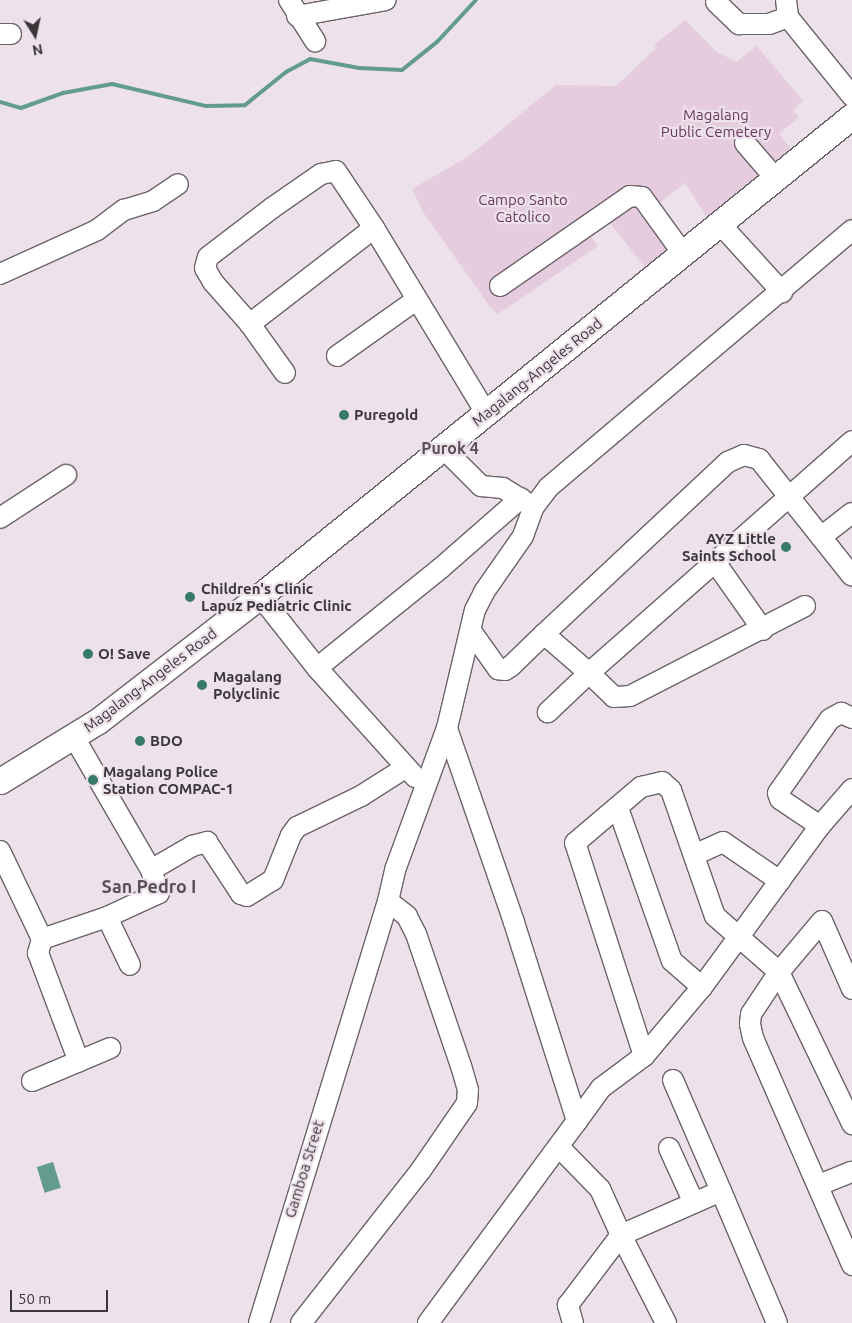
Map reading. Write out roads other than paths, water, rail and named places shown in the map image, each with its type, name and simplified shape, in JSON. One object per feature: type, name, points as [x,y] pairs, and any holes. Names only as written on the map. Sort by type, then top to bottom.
[{"type":"main road","name":"Magalang-Angeles Road","points":[[0,781],[74,737],[260,596],[721,225],[852,116]]},
{"type":"street","points":[[315,41],[293,8],[386,0]]},
{"type":"street","points":[[716,2],[739,24],[769,24],[787,9],[852,96]]},
{"type":"street","points":[[745,143],[776,179]]},
{"type":"street","points":[[285,373],[250,324],[208,275],[205,264],[214,252],[311,180],[329,170],[340,175],[486,414]]},
{"type":"street","points":[[0,274],[97,230],[124,210],[153,201],[178,184]]},
{"type":"street","points":[[500,286],[630,196],[642,197],[684,255]]},
{"type":"street","points":[[721,225],[782,292]]},
{"type":"street","points":[[250,324],[374,228]]},
{"type":"street","points":[[317,668],[441,568],[556,481],[782,292],[852,230]]},
{"type":"street","points":[[336,356],[416,300]]},
{"type":"street","points":[[548,712],[589,673],[852,441]]},
{"type":"street","points":[[443,448],[481,486],[503,488],[527,503]]},
{"type":"street","points":[[470,631],[494,667],[502,670],[511,666],[734,458],[744,455],[759,459],[852,576]]},
{"type":"street","points":[[0,518],[66,475]]},
{"type":"street","name":"Gamboa Street","points":[[259,1323],[351,1015],[388,901],[395,870],[423,786],[447,728],[475,610],[484,592],[523,536],[527,503]]},
{"type":"street","points":[[821,537],[852,513]]},
{"type":"street","points":[[715,562],[763,630]]},
{"type":"street","points":[[260,596],[317,668],[423,786]]},
{"type":"street","points":[[544,634],[614,697],[630,696],[763,630],[805,606]]},
{"type":"street","points":[[820,826],[780,799],[778,793],[830,719],[841,713],[852,718]]},
{"type":"street","points":[[447,728],[514,922],[577,1121]]},
{"type":"street","points":[[42,939],[107,917],[159,893],[151,870],[74,737]]},
{"type":"street","points":[[151,870],[192,846],[207,842],[241,894],[247,896],[269,885],[297,828],[361,796],[405,768]]},
{"type":"street","points":[[644,1056],[575,849],[577,838],[618,808],[641,787],[662,782],[668,784],[715,916],[780,972],[852,1124]]},
{"type":"street","points":[[428,1323],[601,1088],[644,1056],[702,988],[738,936],[820,826],[852,789]]},
{"type":"street","points":[[618,808],[672,961],[702,988]]},
{"type":"street","points":[[694,855],[723,842],[780,880]]},
{"type":"street","points":[[0,851],[42,939],[38,953],[79,1062]]},
{"type":"street","points":[[300,1323],[421,1170],[467,1103],[468,1090],[461,1066],[416,934],[407,916],[388,901]]},
{"type":"street","points":[[107,917],[130,965]]},
{"type":"street","points":[[852,989],[822,922],[780,972],[751,1014],[750,1024],[753,1038],[819,1185],[852,1266]]},
{"type":"street","points":[[32,1081],[110,1048]]},
{"type":"street","points":[[673,1080],[777,1323]]},
{"type":"street","points":[[559,1147],[600,1189],[666,1323]]},
{"type":"street","points":[[669,1148],[694,1203]]},
{"type":"street","points":[[819,1185],[852,1172]]},
{"type":"street","points":[[573,1323],[568,1305],[621,1235],[721,1191]]},
{"type":"waterway","points":[[0,102],[21,108],[63,93],[112,84],[206,106],[245,105],[286,72],[310,59],[359,68],[402,70],[437,42],[476,0]]},
{"type":"place","name":"Puregold","points":[[344,415]]},
{"type":"place","name":"AYZ Little Saints School","points":[[786,547]]},
{"type":"place","name":"Children's Clinic Lapuz Pediatric Clinic","points":[[190,597]]},
{"type":"place","name":"O! Save","points":[[88,654]]},
{"type":"place","name":"Magalang Polyclinic","points":[[202,685]]},
{"type":"place","name":"BDO","points":[[140,741]]},
{"type":"place","name":"Magalang Police Station COMPAC-1","points":[[93,780]]},
{"type":"district","name":"Purok 4","points":[[450,448]]},
{"type":"district","name":"San Pedro I","points":[[149,886]]},
{"type":"park label","name":"Magalang Public Cemetery","points":[[716,122]]},
{"type":"park label","name":"Campo Santo Catolico","points":[[523,208]]}]
